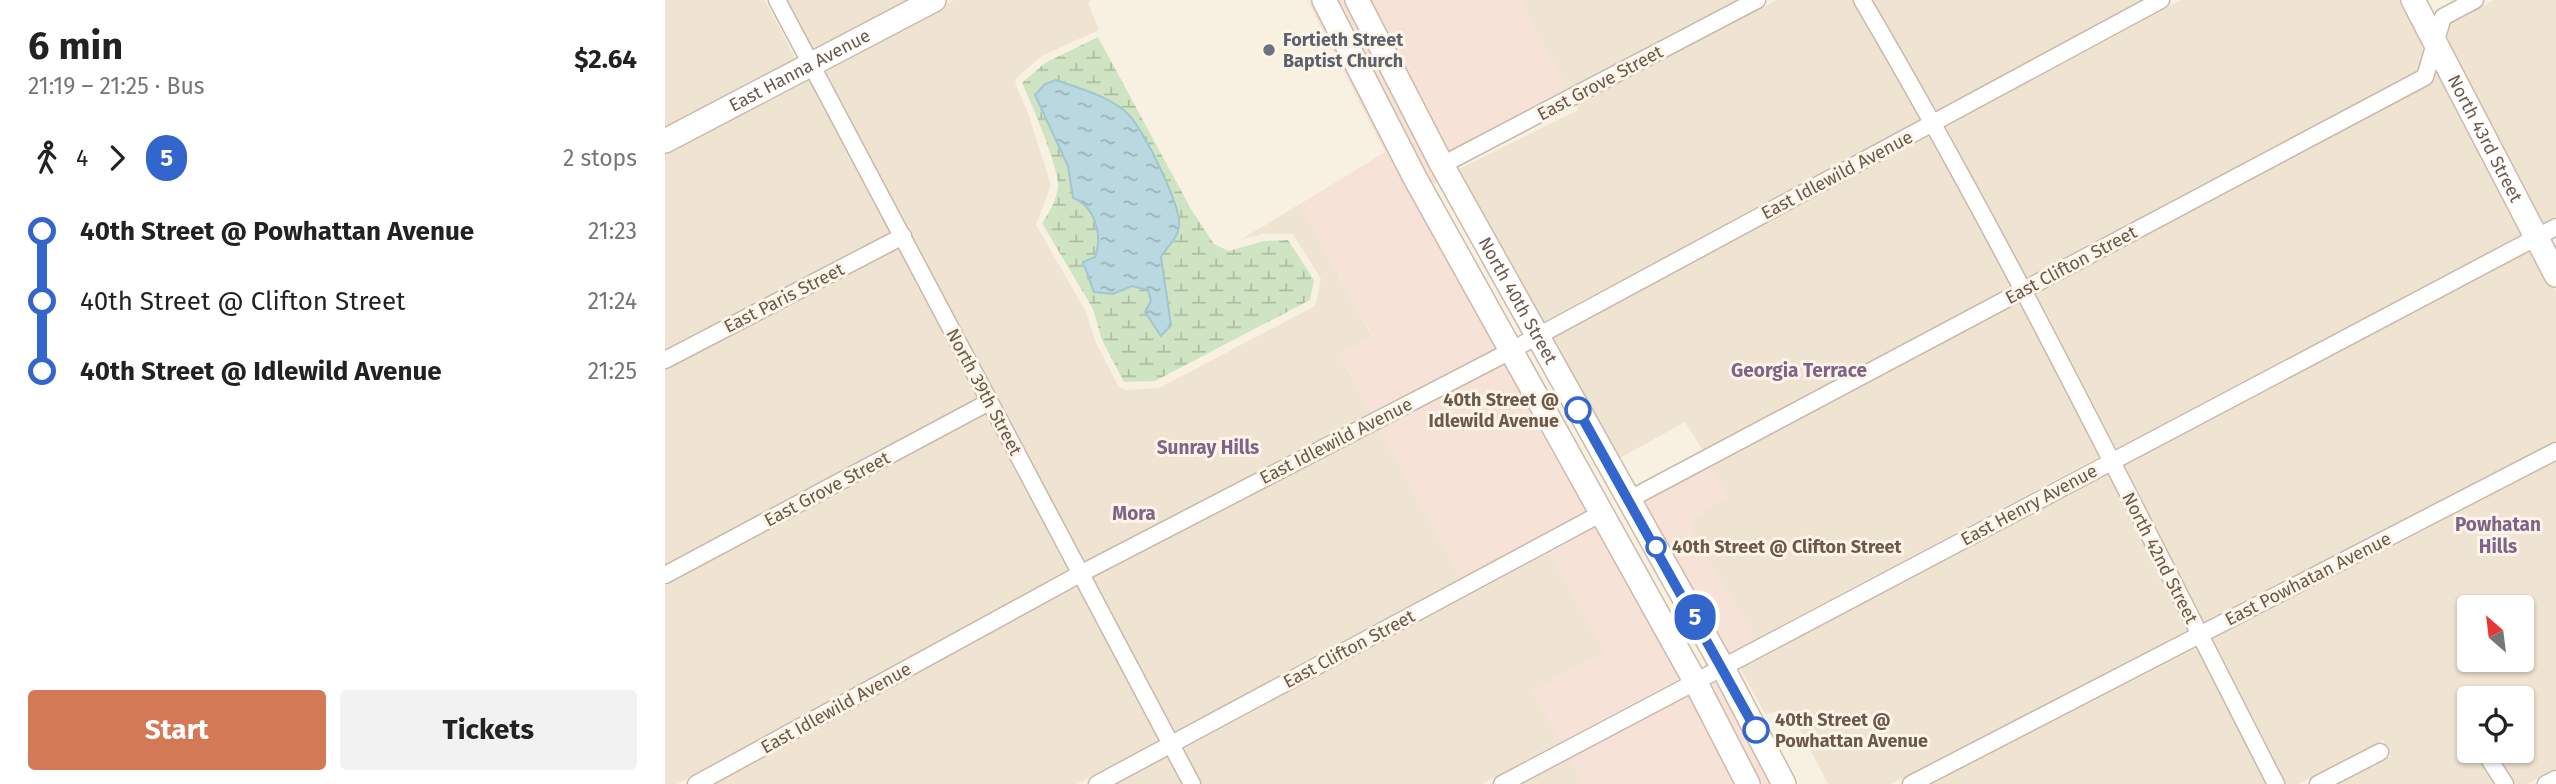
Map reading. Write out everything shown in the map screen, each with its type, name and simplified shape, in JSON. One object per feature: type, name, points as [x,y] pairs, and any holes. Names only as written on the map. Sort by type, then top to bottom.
[{"type":"main road","name":"East Hanna Avenue","points":[[665,141],[934,0]]},
{"type":"main road","name":"North 40th Street","points":[[1324,0],[1410,169],[1695,681],[1748,784]]},
{"type":"main road","name":"North 40th Street","points":[[1357,0],[1442,165],[1722,666],[1784,784]]},
{"type":"main road","name":"North 43rd Street","points":[[2413,0],[2546,232],[2556,275]]},
{"type":"street","name":"North 39th Street","points":[[778,0],[1192,784]]},
{"type":"street","name":"East Grove Street","points":[[1442,165],[1757,0]]},
{"type":"street","name":"North 42nd Street","points":[[1862,0],[1934,123],[2023,290],[2276,784]]},
{"type":"street","name":"East Idlewild Avenue","points":[[696,784],[1080,575],[1510,351],[2161,0]]},
{"type":"street","name":"East Clifton Street","points":[[1629,499],[2425,77],[2443,17],[2475,0]]},
{"type":"street","name":"East Henry Avenue","points":[[1501,784],[2546,232]]},
{"type":"street","name":"East Paris Street","points":[[665,360],[903,236]]},
{"type":"street","name":"East Grove Street","points":[[665,575],[989,402]]},
{"type":"street","name":"East Powhatan Avenue","points":[[1911,784],[2556,451]]},
{"type":"street","name":"East Clifton Street","points":[[1097,784],[1602,513]]},
{"type":"street","points":[[2318,784],[2380,752]]},
{"type":"street","points":[[2492,763],[2505,784]]},
{"type":"street","points":[[2546,784],[2556,779]]},
{"type":"shaded area","points":[[665,0],[765,0],[797,62],[665,132]]},
{"type":"shaded area","points":[[787,0],[914,0],[814,52]]},
{"type":"shaded area","points":[[954,0],[1092,0],[1088,3],[1099,30],[1042,56],[1017,77],[1015,83],[1028,113],[1051,185],[1036,225],[1086,312],[1096,343],[1119,387],[1125,390],[1159,388],[1315,306],[1321,279],[1293,234],[1262,234],[1240,240],[1300,204],[1373,338],[1340,355],[1371,413],[1083,563],[822,68]]},
{"type":"shaded area","points":[[1307,0],[1313,0],[1498,347],[1371,413],[1340,354],[1373,337],[1300,204],[1385,152]]},
{"type":"shaded area","points":[[1332,0],[1348,0],[1440,178],[1430,187]]},
{"type":"shaded area","points":[[1366,0],[1519,0],[1567,89],[1445,153]]},
{"type":"shaded area","points":[[1519,0],[1738,0],[1567,89]]},
{"type":"shaded area","points":[[1777,0],[1853,0],[1922,119],[1539,324],[1455,171],[1578,110],[1576,105]]},
{"type":"shaded area","points":[[1872,0],[2142,0],[1937,111]]},
{"type":"shaded area","points":[[2181,0],[2404,0],[2428,44],[2418,70],[2026,278],[1946,127]]},
{"type":"shaded area","points":[[2494,0],[2556,0],[2556,216],[2539,225],[2446,44],[2450,23]]},
{"type":"shaded area","points":[[2439,65],[2525,233],[2114,450],[2034,294],[2429,85]]},
{"type":"shaded area","points":[[808,76],[892,232],[665,349],[665,151]]},
{"type":"shaded area","points":[[1932,135],[2012,286],[1703,450],[1685,422],[1616,460],[1548,340]]},
{"type":"shaded area","points":[[900,248],[977,398],[665,565],[665,370]]},
{"type":"shaded area","points":[[2533,249],[2556,292],[2556,441],[2203,624],[2122,466]]},
{"type":"shaded area","points":[[2020,302],[2099,457],[1757,638],[1725,589],[1688,522],[1727,496],[1711,466]]},
{"type":"shaded area","points":[[1507,363],[1590,509],[1461,579],[1380,429]]},
{"type":"shaded area","points":[[986,414],[1068,570],[677,784],[665,784],[665,586]]},
{"type":"shaded area","points":[[1380,429],[1461,579],[1174,732],[1091,579]]},
{"type":"shaded area","points":[[2556,462],[2556,769],[2527,784],[2515,784],[2502,763],[2534,763],[2534,686],[2457,686],[2457,763],[2482,763],[2495,784],[2338,784],[2391,756],[2383,740],[2298,784],[2285,784],[2211,640]]},
{"type":"shaded area","points":[[1711,466],[1728,496],[1688,522],[1757,638],[1725,655],[1641,503]]},
{"type":"shaded area","points":[[2108,474],[2189,631],[1891,784],[1828,784],[1789,709],[1765,714],[1740,668]]},
{"type":"shaded area","points":[[1599,525],[1684,676],[1561,742],[1533,691],[1606,652],[1549,553]]},
{"type":"shaded area","points":[[1549,553],[1606,652],[1533,691],[1561,742],[1482,784],[1201,784],[1182,749]]},
{"type":"shaded area","points":[[1077,586],[1159,740],[1077,784],[715,784]]},
{"type":"shaded area","points":[[2197,648],[2266,784],[1931,784]]},
{"type":"shaded area","points":[[1720,678],[1775,784],[1758,784],[1707,685]]},
{"type":"shaded area","points":[[1692,693],[1739,784],[1584,784],[1570,758]]},
{"type":"shaded area","points":[[1168,756],[1183,784],[1116,784]]},
{"type":"shaded area","points":[[1570,758],[1584,784],[1521,784]]},
{"type":"green space","points":[[1098,37],[1191,209],[1214,244],[1229,251],[1264,241],[1288,240],[1314,280],[1310,300],[1155,381],[1124,382],[1102,340],[1093,309],[1042,223],[1056,198],[1057,179],[1044,136],[1022,83],[1045,63]]},
{"type":"water","points":[[1056,80],[1104,98],[1129,115],[1143,136],[1168,186],[1179,226],[1174,239],[1161,257],[1171,325],[1161,336],[1145,312],[1151,301],[1148,290],[1132,286],[1113,294],[1094,292],[1083,262],[1095,257],[1098,240],[1095,223],[1087,208],[1073,198],[1068,166],[1035,95],[1045,84]]},
{"type":"bus line","name":"5","points":[[1578,410],[1756,730]]},
{"type":"place","name":"Fortieth Street Baptist Church","points":[[1269,50]]},
{"type":"place","name":"40th Street @ Idlewild Avenue","points":[[1578,410]]},
{"type":"place","name":"40th Street @ Clifton Street","points":[[1656,547]]},
{"type":"place","name":"40th Street @ Powhattan Avenue","points":[[1756,730]]},
{"type":"district","name":"Georgia Terrace","points":[[1799,370]]},
{"type":"district","name":"Sunray Hills","points":[[1208,447]]},
{"type":"district","name":"Mora","points":[[1134,513]]},
{"type":"district","name":"Powhatan Hills","points":[[2498,535]]}]
